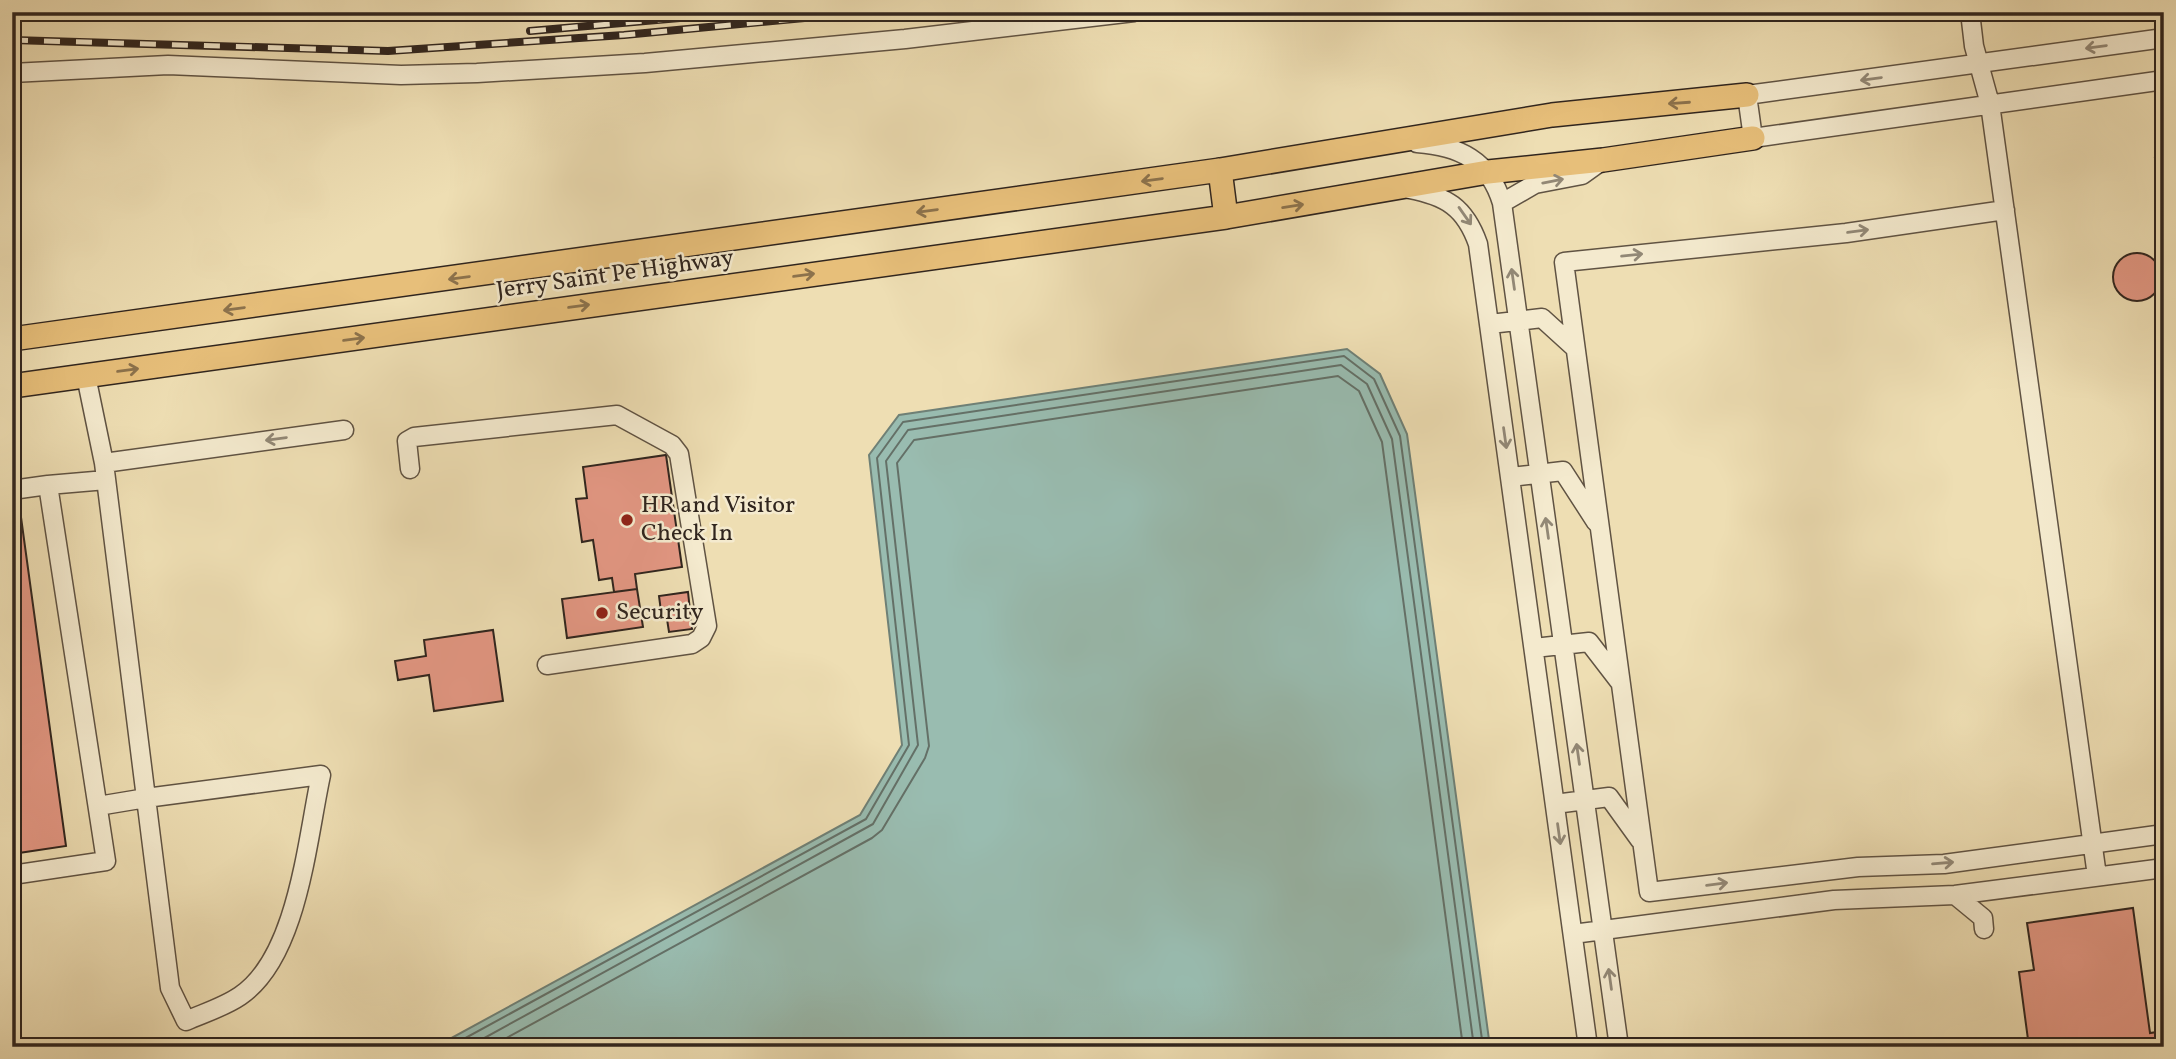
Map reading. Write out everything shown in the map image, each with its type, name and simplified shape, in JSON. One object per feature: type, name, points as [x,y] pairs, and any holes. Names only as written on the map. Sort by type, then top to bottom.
[{"type":"main road","name":"Jerry Saint Pe Highway","points":[[12,339],[1220,170],[1593,109],[1747,95]]},
{"type":"main road","name":"Jerry Saint Pe Highway","points":[[12,386],[1226,217],[1488,172],[1603,160],[1754,138]]},
{"type":"main road","points":[[1220,170],[1226,217]]},
{"type":"lane","points":[[12,74],[168,65],[401,75],[477,73],[645,63],[850,44],[1134,12]]},
{"type":"lane","points":[[1970,12],[1979,64],[1990,104],[2097,876]]},
{"type":"lane","points":[[2164,38],[1747,95],[1754,138],[2164,80]]},
{"type":"lane","points":[[1395,141],[1458,149],[1488,172],[1502,203],[1619,1047]]},
{"type":"lane","points":[[1502,203],[1535,184],[1582,176],[1603,160]]},
{"type":"lane","points":[[1405,188],[1431,193],[1454,203],[1470,223],[1478,244],[1588,1047]]},
{"type":"lane","points":[[2005,210],[1846,233],[1564,262],[1649,892],[1858,867],[1944,864],[2164,834]]},
{"type":"lane","points":[[1490,324],[1542,318],[1575,348]]},
{"type":"lane","points":[[86,376],[105,471],[146,798],[170,988],[187,1021],[240,996],[259,979],[280,950],[292,913],[321,775],[146,798],[99,806]]},
{"type":"lane","points":[[410,469],[407,442],[414,437],[617,415],[672,445],[679,454],[707,626],[701,638],[692,644],[547,665]]},
{"type":"lane","points":[[12,490],[48,485],[105,471],[344,430]]},
{"type":"lane","points":[[1511,477],[1563,471],[1600,528]]},
{"type":"lane","points":[[12,876],[106,861],[48,485]]},
{"type":"lane","points":[[1534,649],[1589,642],[1621,684]]},
{"type":"lane","points":[[1555,804],[1609,797],[1642,843]]},
{"type":"lane","points":[[1573,934],[1834,900],[1955,895],[2164,868]]},
{"type":"lane","points":[[1955,895],[1983,918],[1984,929]]},
{"type":"water","points":[[1347,349],[1380,374],[1407,434],[1490,1047],[435,1047],[860,815],[902,745],[869,455],[899,415]]},
{"type":"building","points":[[2164,157],[2164,186],[2160,187],[2155,158]]},
{"type":"building","points":[[2137,253],[2154,260],[2161,277],[2154,294],[2137,301],[2120,294],[2113,277],[2120,260]]},
{"type":"building","name":"HR and Visitor Check In","points":[[666,455],[682,567],[635,574],[637,589],[614,592],[612,578],[599,580],[593,540],[582,542],[576,499],[587,498],[583,467]]},
{"type":"building","points":[[20,510],[66,846],[12,854],[12,511]]},
{"type":"building","name":"Security","points":[[637,589],[643,627],[567,638],[562,599]]},
{"type":"building","points":[[688,592],[692,629],[669,632],[667,619],[662,619],[659,596]]},
{"type":"building","points":[[493,630],[503,701],[434,711],[429,675],[398,680],[395,661],[426,656],[424,640]]},
{"type":"building","points":[[2133,908],[2150,1033],[2164,1031],[2164,1047],[2029,1047],[2019,972],[2034,970],[2027,923]]},
{"type":"railway","points":[[530,31],[749,12]]},
{"type":"railway","points":[[12,40],[388,51],[624,35],[869,12]]},
{"type":"place","name":"HR and Visitor Check In","points":[[627,520]]},
{"type":"place","name":"Security","points":[[602,613]]}]
